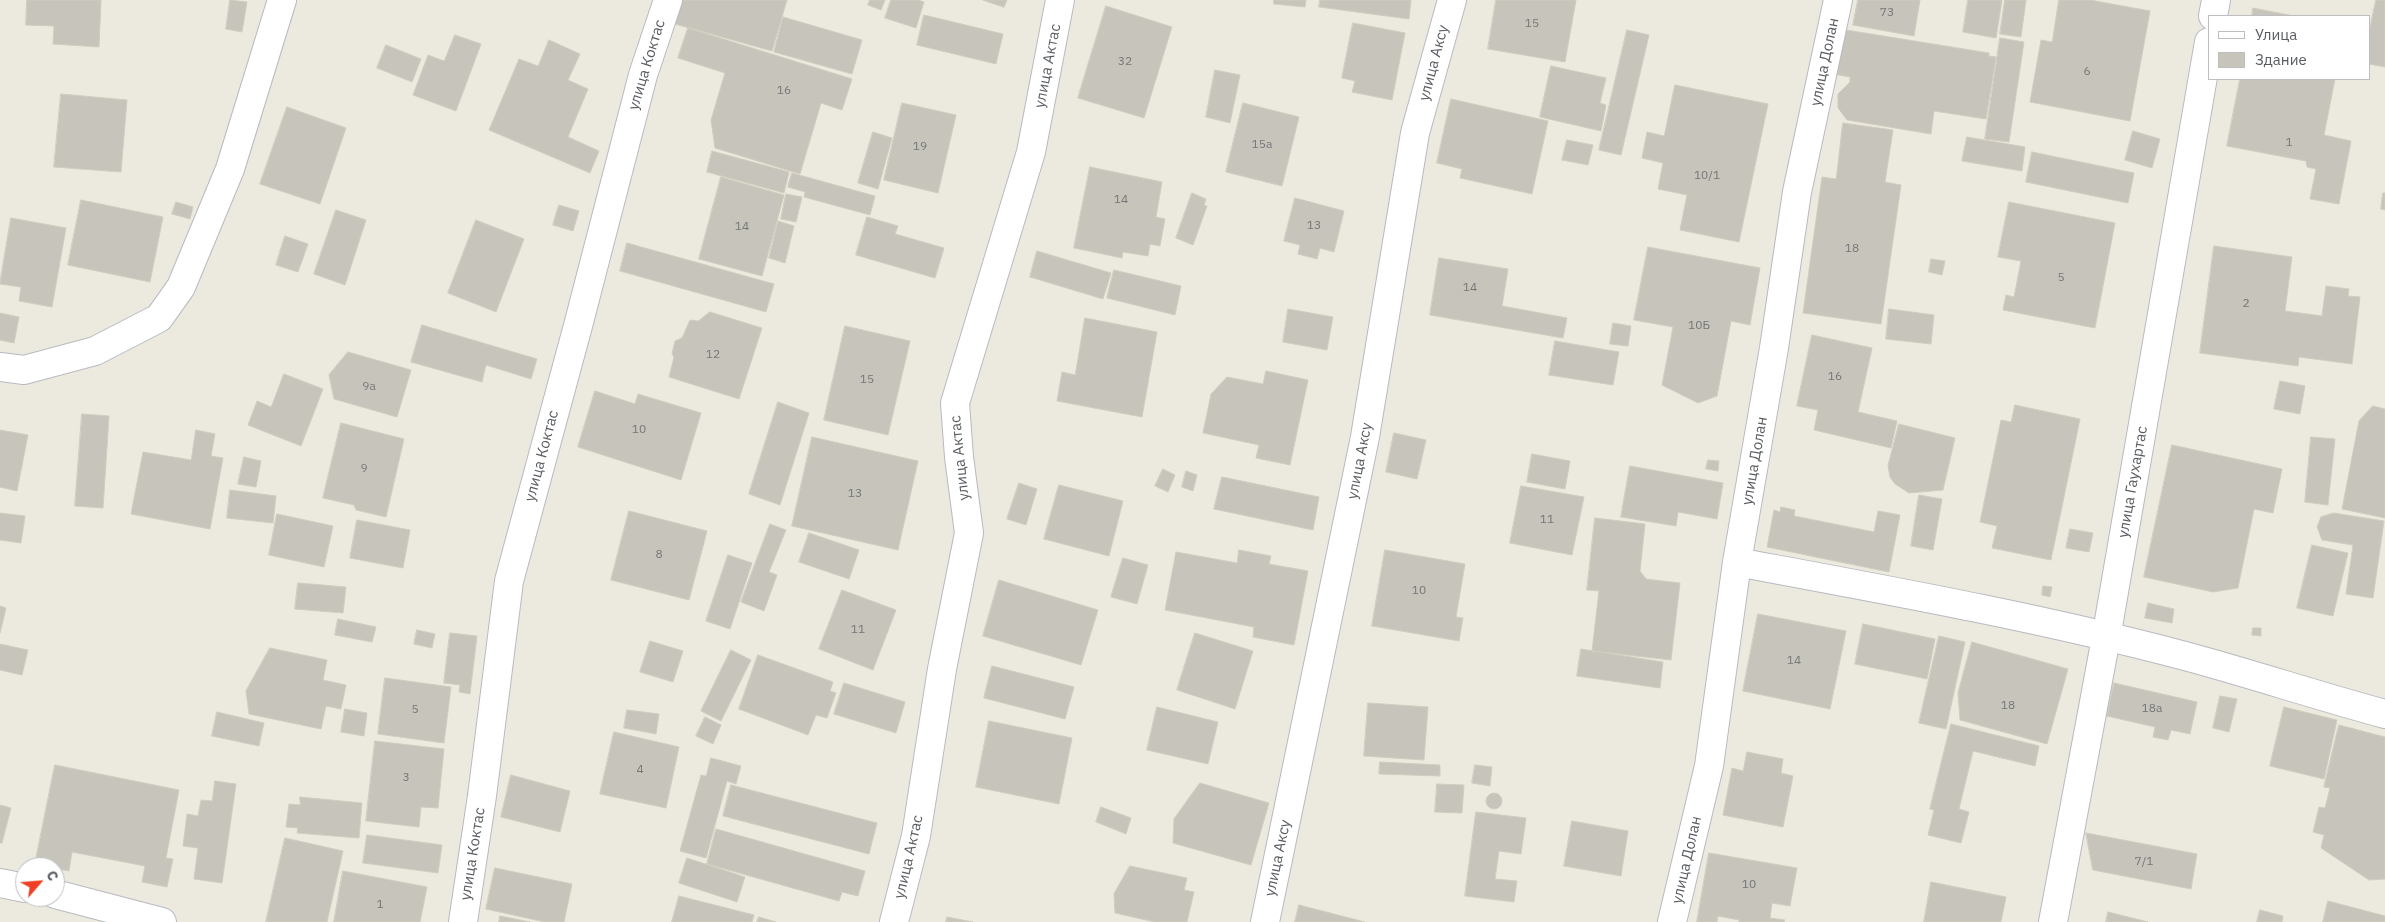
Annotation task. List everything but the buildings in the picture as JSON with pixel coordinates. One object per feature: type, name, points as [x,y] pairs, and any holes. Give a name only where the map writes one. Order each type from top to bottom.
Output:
[{"type":"street","points":[[0,367],[24,370],[95,351],[159,318],[182,287],[230,169],[282,0]]},
{"type":"street","name":"улица Коктас","points":[[462,922],[482,796],[509,581],[643,75],[668,0]]},
{"type":"street","name":"улица Актас","points":[[894,922],[916,836],[942,669],[968,533],[955,403],[1031,152],[1060,0]]},
{"type":"street","name":"улица Аксу","points":[[1265,922],[1365,437],[1415,133],[1452,0]]},
{"type":"street","name":"улица Долан","points":[[1672,922],[1709,766],[1737,562],[1774,348],[1796,192],[1838,0]]},
{"type":"street","points":[[2213,15],[2216,0]]},
{"type":"street","name":"улица Гаухартас","points":[[2053,922],[2106,638],[2208,48]]},
{"type":"street","points":[[1737,562],[1926,598],[2184,656],[2385,714]]},
{"type":"street","points":[[0,883],[15,886]]},
{"type":"street","points":[[65,897],[162,922]]}]
